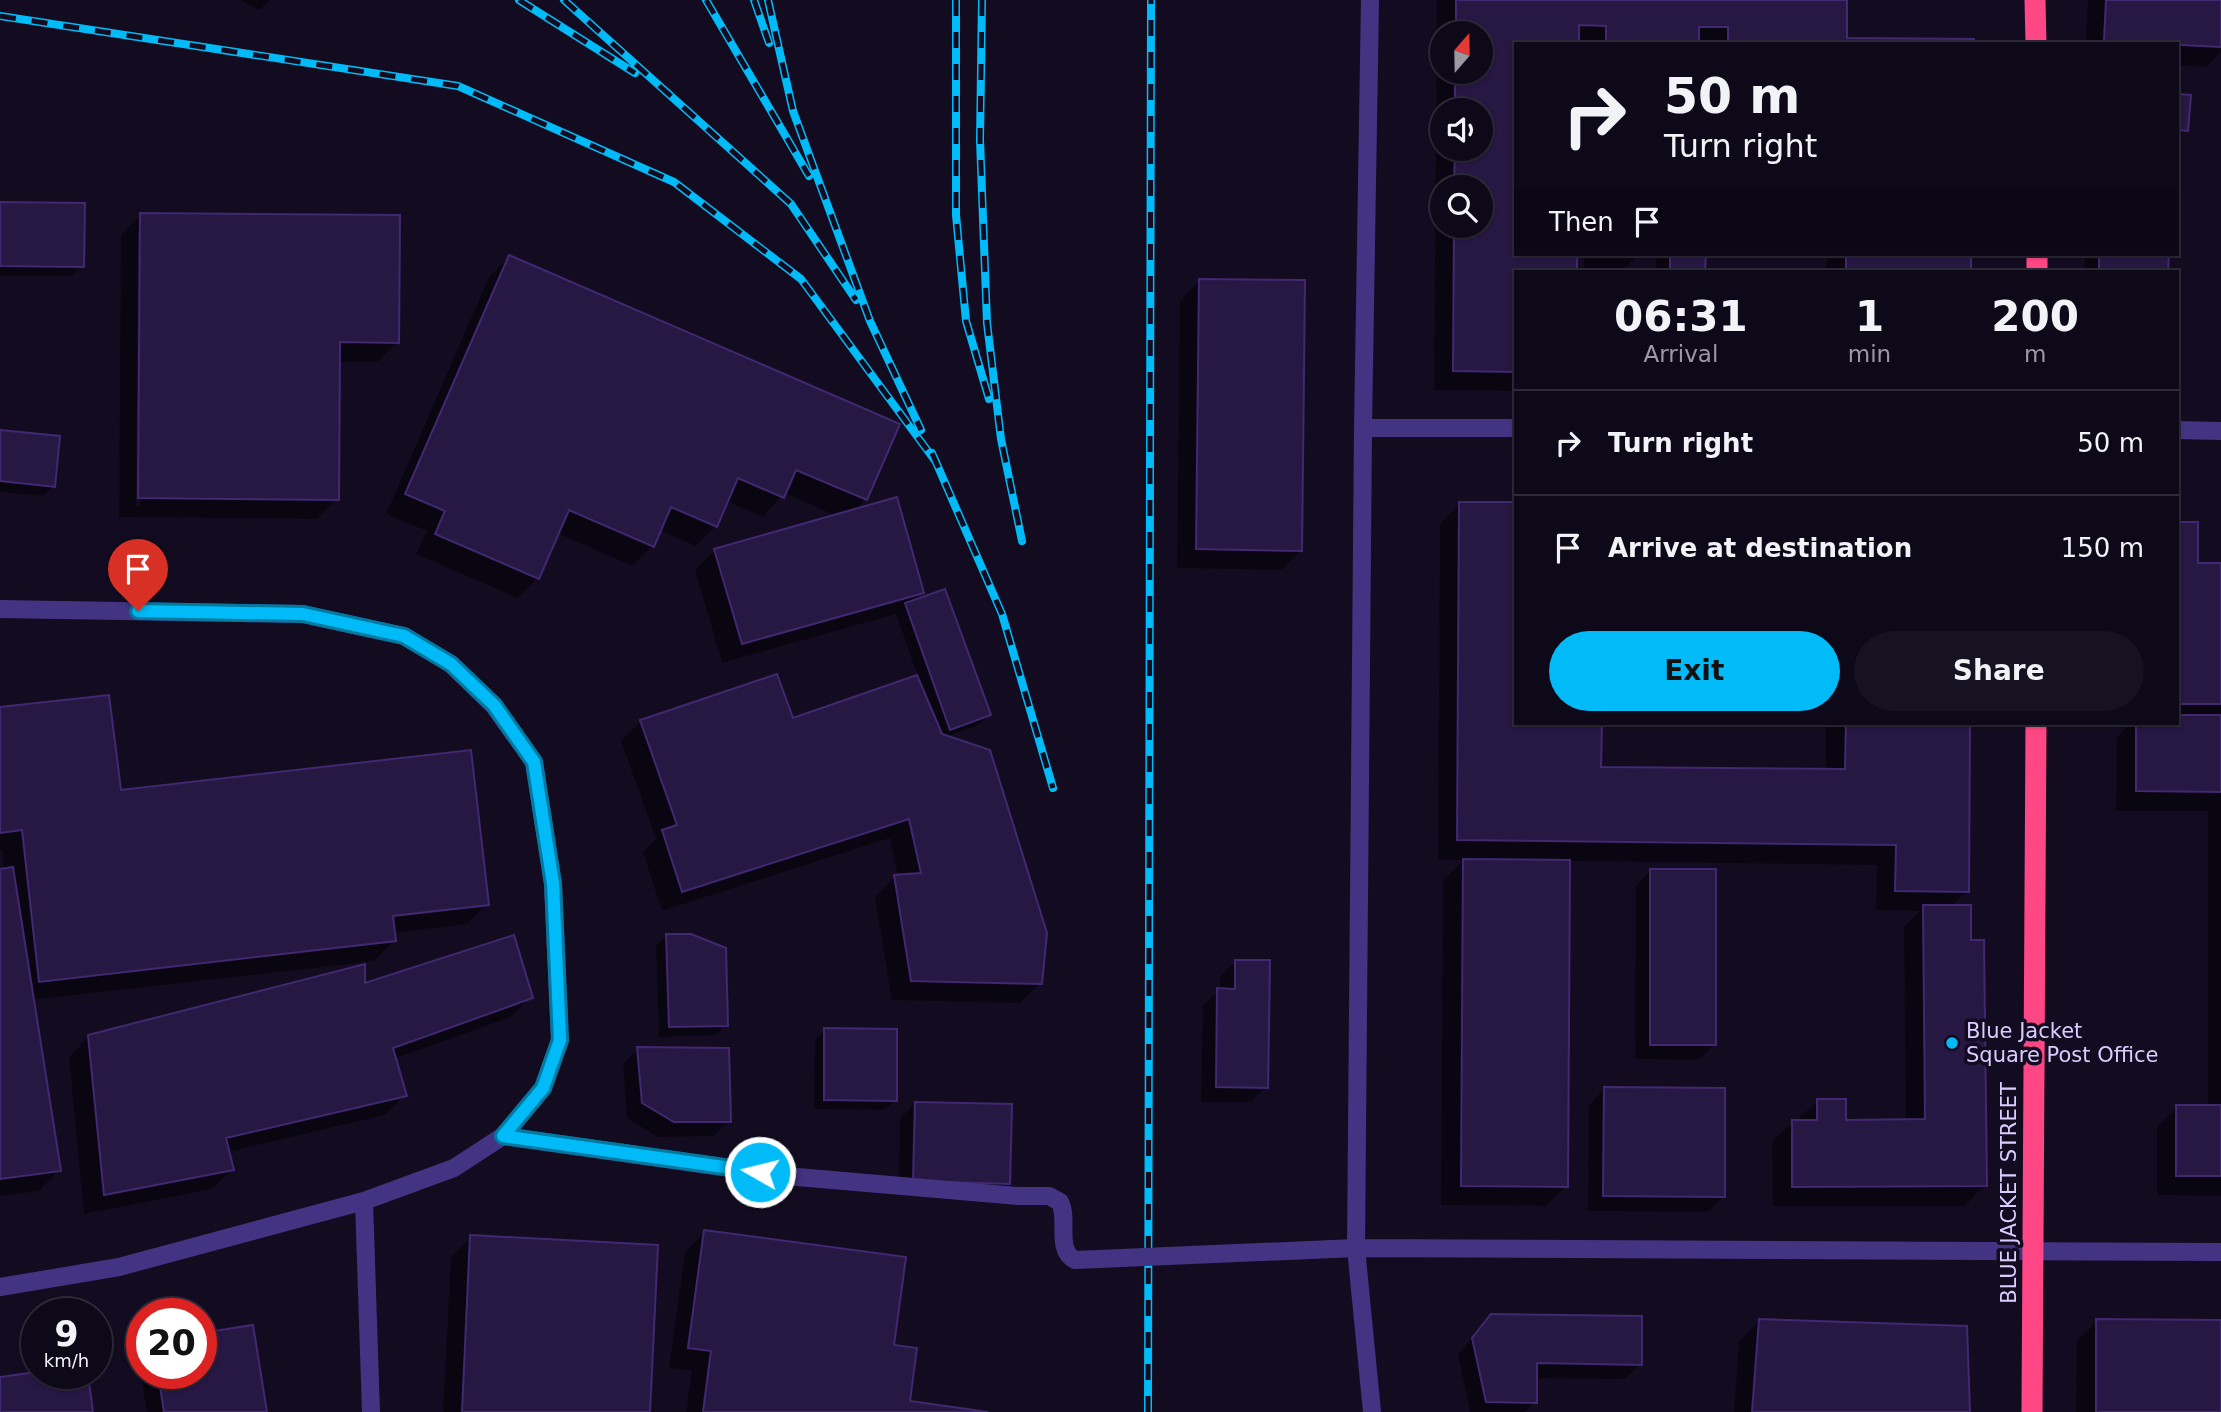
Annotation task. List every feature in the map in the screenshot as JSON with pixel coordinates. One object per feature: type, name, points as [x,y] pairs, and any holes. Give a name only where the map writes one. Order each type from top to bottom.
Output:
[{"type":"highway","points":[[2035,0],[2036,42]]},
{"type":"highway","name":"BLUE JACKET STREET","points":[[2032,1412],[2036,725]]},
{"type":"lane","points":[[1370,0],[1363,428],[1356,1248],[1372,1412]]},
{"type":"lane","points":[[1363,428],[1514,428]]},
{"type":"lane","points":[[2179,430],[2221,431]]},
{"type":"lane","points":[[0,609],[303,614],[404,636],[451,664],[494,705],[534,762],[553,884],[560,1040],[543,1088],[503,1136],[454,1168],[364,1201],[119,1267],[0,1287]]},
{"type":"lane","points":[[503,1136],[786,1176],[1019,1196],[1049,1196],[1060,1202],[1065,1213],[1064,1248],[1069,1258],[1074,1260],[1356,1248],[2221,1252]]},
{"type":"lane","points":[[364,1201],[371,1412]]},
{"type":"building","points":[[1456,0],[1847,0],[1847,38],[1974,39],[1974,42],[1728,42],[1728,27],[1699,27],[1699,42],[1606,42],[1606,26],[1579,25],[1579,42],[1514,42],[1514,256],[1577,256],[1577,270],[1514,270],[1514,372],[1453,371],[1454,238],[1493,238],[1493,175],[1454,175],[1455,161],[1493,161],[1493,98],[1455,98],[1455,84],[1493,84],[1493,21],[1456,21]]},
{"type":"building","points":[[2106,0],[2221,0],[2221,47],[2179,45],[2179,42],[2104,41]]},
{"type":"building","points":[[2179,94],[2191,95],[2188,131],[2179,130]]},
{"type":"building","points":[[0,202],[85,203],[84,267],[0,266]]},
{"type":"building","points":[[140,213],[400,215],[399,343],[340,342],[339,500],[138,498]]},
{"type":"building","points":[[509,255],[900,424],[867,500],[796,470],[784,498],[738,478],[717,527],[671,507],[654,547],[569,510],[539,579],[435,534],[445,511],[405,494]]},
{"type":"building","points":[[1599,256],[1638,256],[1638,257]]},
{"type":"building","points":[[1670,256],[1706,256],[1705,270],[1670,270]]},
{"type":"building","points":[[1846,256],[1971,256],[1971,270],[1846,270]]},
{"type":"building","points":[[2099,256],[2169,256],[2168,270],[2099,270]]},
{"type":"building","points":[[1199,279],[1305,280],[1302,551],[1196,549]]},
{"type":"building","points":[[0,430],[60,436],[55,487],[0,481]]},
{"type":"building","points":[[897,497],[924,593],[742,644],[714,549]]},
{"type":"building","points":[[1459,502],[1514,502],[1514,725],[1602,725],[1601,767],[1845,769],[1846,725],[1970,725],[1969,892],[1895,891],[1896,845],[1457,840]]},
{"type":"building","points":[[2179,522],[2198,522],[2198,563],[2221,563],[2221,704],[2179,704]]},
{"type":"building","points":[[945,589],[991,715],[950,730],[905,603]]},
{"type":"building","points":[[777,674],[793,718],[917,675],[942,734],[990,750],[1047,933],[1042,984],[911,981],[894,875],[921,873],[909,819],[682,892],[662,830],[677,825],[640,720]]},
{"type":"building","points":[[109,695],[121,790],[471,750],[489,905],[393,916],[396,941],[39,982],[22,830],[0,833],[0,707]]},
{"type":"building","points":[[2179,715],[2221,715],[2221,792],[2136,791],[2136,725],[2179,725]]},
{"type":"building","points":[[1463,859],[1570,860],[1568,1187],[1461,1186]]},
{"type":"building","points":[[13,867],[61,1171],[0,1179],[0,869]]},
{"type":"building","points":[[1650,869],[1716,869],[1716,1045],[1650,1045]]},
{"type":"building","points":[[1923,905],[1971,905],[1971,940],[1984,940],[1987,1186],[1792,1187],[1792,1120],[1817,1120],[1817,1099],[1846,1099],[1846,1120],[1925,1119]]},
{"type":"building","points":[[666,934],[691,934],[726,948],[728,1026],[669,1027]]},
{"type":"building","points":[[514,935],[533,998],[393,1048],[407,1096],[226,1138],[234,1170],[104,1195],[88,1035],[365,964],[365,983]]},
{"type":"building","points":[[1235,960],[1270,960],[1268,1088],[1216,1087],[1217,988],[1235,989]]},
{"type":"building","points":[[824,1028],[897,1029],[897,1101],[824,1100]]},
{"type":"building","points":[[637,1047],[729,1048],[731,1122],[674,1122],[642,1103]]},
{"type":"building","points":[[1604,1087],[1725,1088],[1725,1197],[1603,1196]]},
{"type":"building","points":[[915,1102],[1012,1104],[1010,1184],[913,1181]]},
{"type":"building","points":[[2176,1105],[2221,1105],[2221,1176],[2176,1176]]},
{"type":"building","points":[[704,1230],[906,1257],[894,1345],[917,1348],[910,1401],[988,1412],[703,1412],[711,1351],[688,1348]]},
{"type":"building","points":[[470,1235],[658,1245],[650,1412],[462,1412]]},
{"type":"building","points":[[1491,1314],[1642,1316],[1642,1365],[1537,1363],[1537,1403],[1486,1402],[1472,1338]]},
{"type":"building","points":[[1759,1319],[1967,1326],[1970,1412],[1752,1412]]},
{"type":"building","points":[[2096,1319],[2221,1320],[2221,1412],[2096,1412]]},
{"type":"building","points":[[253,1325],[267,1412],[164,1412],[160,1389],[217,1389],[217,1331]]},
{"type":"building","points":[[21,1374],[21,1389],[90,1389],[93,1412],[0,1412],[0,1377]]},
{"type":"railway","points":[[519,0],[635,73]]},
{"type":"railway","points":[[564,0],[791,204],[856,300]]},
{"type":"railway","points":[[706,0],[809,176]]},
{"type":"railway","points":[[754,0],[769,43]]},
{"type":"railway","points":[[768,0],[793,111],[870,321],[921,430]]},
{"type":"railway","points":[[956,0],[956,215],[966,321],[989,399]]},
{"type":"railway","points":[[982,0],[980,140],[987,323],[1001,439],[1022,541]]},
{"type":"railway","points":[[1148,1412],[1151,0]]},
{"type":"railway","points":[[0,16],[458,86],[674,182],[801,279],[936,462]]},
{"type":"railway","points":[[932,453],[1002,614],[1053,788]]},
{"type":"place","name":"Blue Jacket Square Post Office","points":[[1952,1043]]},
{"type":"route","points":[[138,611],[303,614],[404,636],[451,664],[494,705],[534,762],[553,884],[560,1040],[543,1088],[503,1136],[760,1172]]}]
